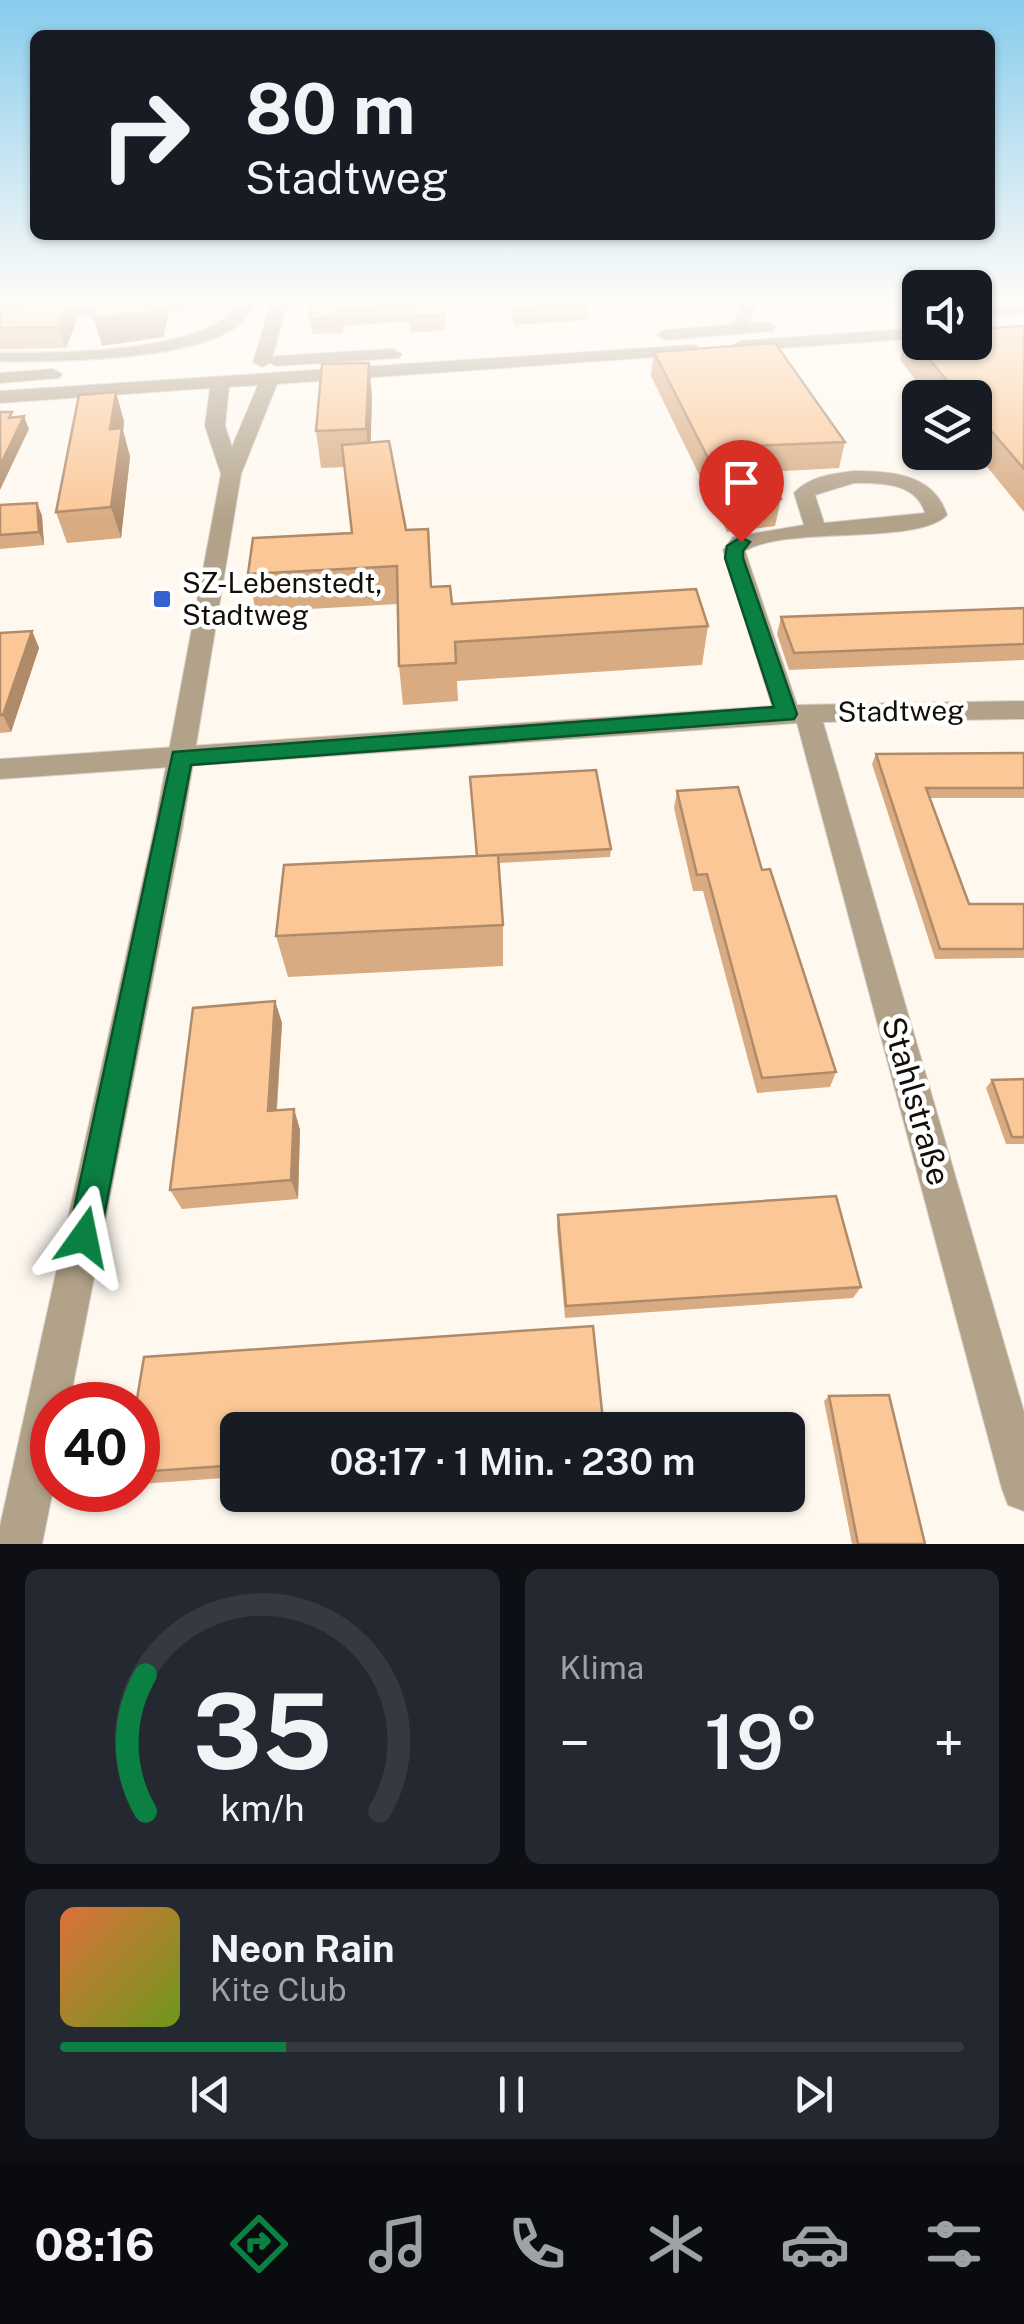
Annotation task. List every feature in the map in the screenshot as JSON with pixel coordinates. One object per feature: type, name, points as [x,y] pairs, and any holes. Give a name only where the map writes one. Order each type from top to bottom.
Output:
[{"type":"street","points":[[0,378],[86,376]]},
{"type":"street","points":[[0,397],[220,383],[249,376]]},
{"type":"street","points":[[19,1544],[181,757],[230,474],[265,376]]},
{"type":"street","points":[[220,383],[215,426],[230,474]]},
{"type":"street","points":[[903,479],[930,494],[936,506],[936,515],[925,521],[816,530],[804,493],[806,488],[823,482],[903,479]]},
{"type":"street","name":"Stahlstraße","points":[[816,530],[741,542],[734,550],[797,713],[1024,1489]]},
{"type":"street","name":"Stadtweg","points":[[0,769],[797,713],[1024,710]]},
{"type":"building","points":[[321,376],[368,376],[366,429],[316,431]]},
{"type":"building","points":[[666,376],[798,376],[845,442],[752,446],[781,499],[732,505]]},
{"type":"building","points":[[943,376],[1024,376],[1024,469],[992,432],[992,380],[947,380]]},
{"type":"building","points":[[116,392],[110,429],[122,428],[111,507],[56,512],[79,395]]},
{"type":"building","points":[[0,412],[12,412],[9,418],[24,416],[0,466]]},
{"type":"building","points":[[389,441],[406,530],[428,529],[431,587],[450,586],[452,604],[696,589],[708,626],[455,642],[456,663],[399,666],[397,566],[248,574],[253,538],[352,533],[342,445]]},
{"type":"building","points":[[37,503],[39,532],[0,535],[0,505]]},
{"type":"building","points":[[1024,608],[1024,644],[794,653],[781,617]]},
{"type":"building","points":[[32,631],[3,715],[0,715],[0,633]]},
{"type":"building","points":[[1024,753],[1024,788],[926,788],[969,904],[1024,904],[1024,949],[940,949],[876,754]]},
{"type":"building","points":[[596,770],[611,849],[477,856],[470,777]]},
{"type":"building","points":[[738,787],[762,870],[770,869],[836,1072],[762,1078],[707,874],[697,875],[677,791]]},
{"type":"building","points":[[498,855],[503,925],[276,936],[284,865]]},
{"type":"building","points":[[275,1001],[268,1111],[294,1109],[291,1180],[170,1190],[193,1008]]},
{"type":"building","points":[[1024,1079],[1024,1137],[1012,1137],[992,1080]]},
{"type":"building","points":[[836,1196],[861,1287],[566,1306],[558,1215]]},
{"type":"building","points":[[593,1326],[602,1412],[220,1412],[220,1466],[160,1470],[160,1382],[140,1382],[144,1357]]},
{"type":"building","points":[[889,1395],[925,1544],[858,1544],[829,1396]]},
{"type":"place","name":"SZ-Lebenstedt, Stadtweg","points":[[162,599]]},
{"type":"route","points":[[84,1237],[181,757],[786,714],[734,558],[734,550],[741,542]]}]
